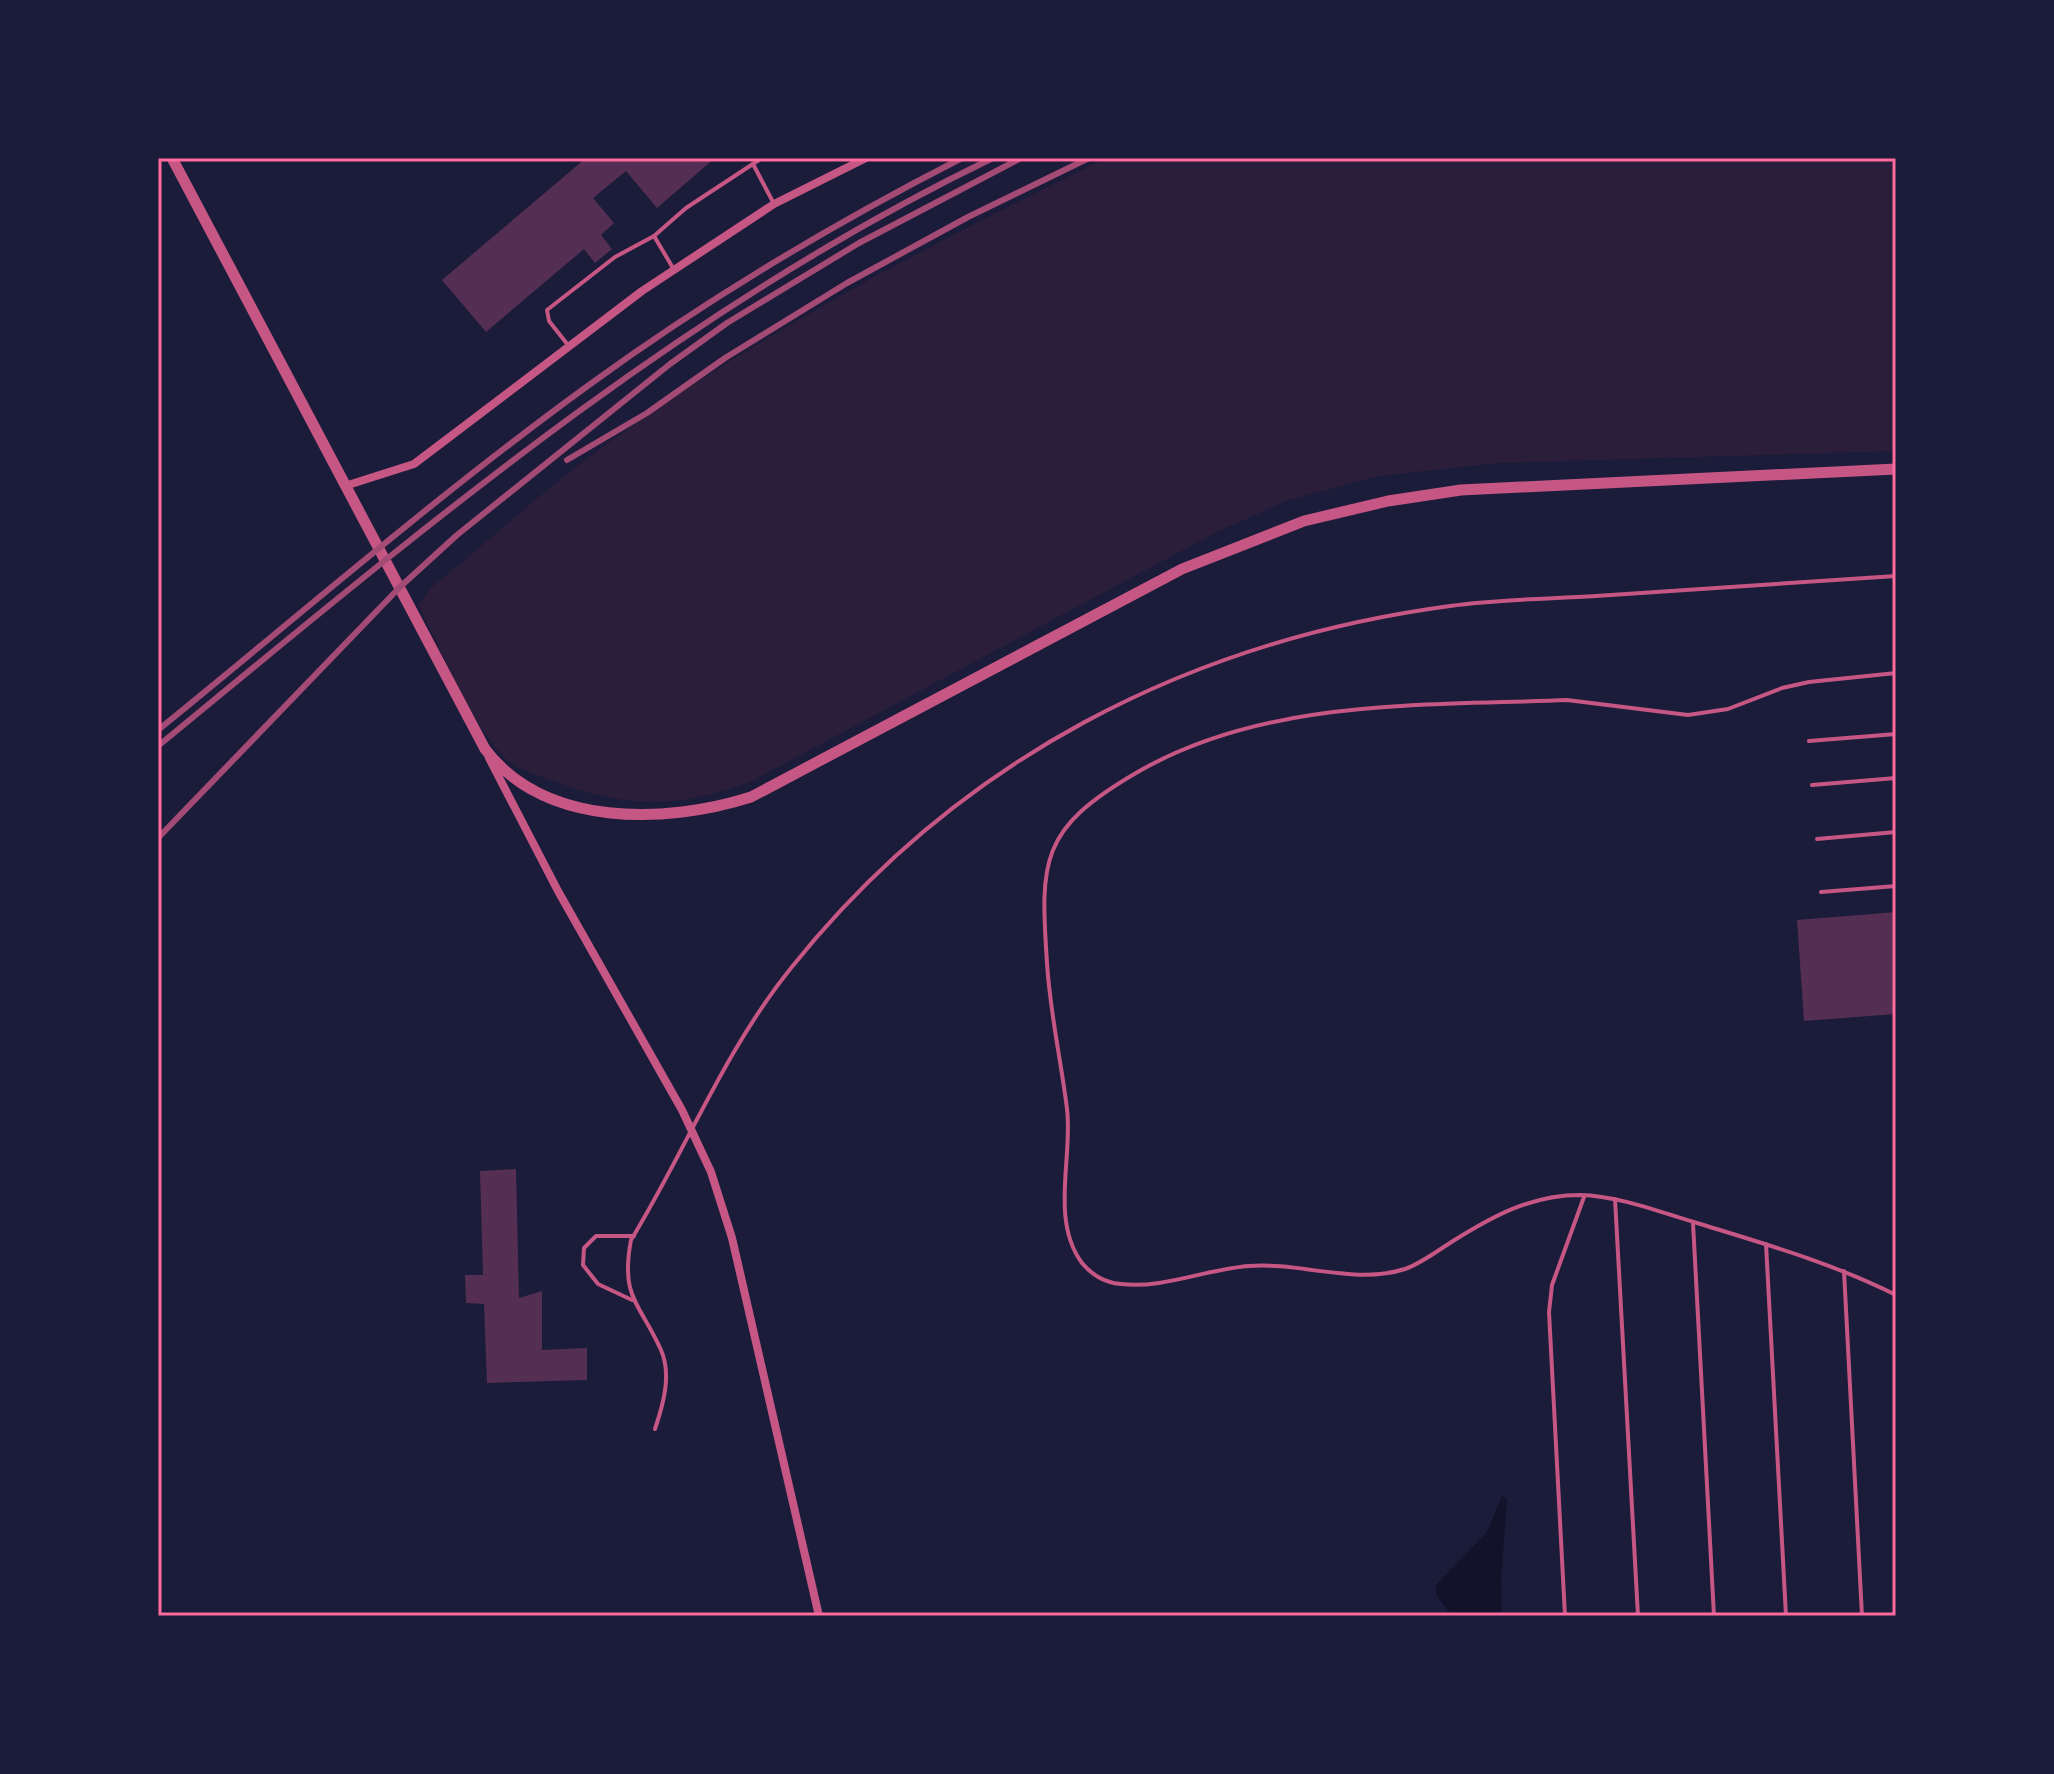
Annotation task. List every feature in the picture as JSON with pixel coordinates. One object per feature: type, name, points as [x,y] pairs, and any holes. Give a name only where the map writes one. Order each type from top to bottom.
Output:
[{"type":"street","points":[[172,158],[558,891],[691,1127],[711,1172],[732,1238],[819,1616]]},
{"type":"street","points":[[345,486],[414,464],[568,345],[674,270],[774,204],[866,158]]},
{"type":"street","points":[[485,749],[502,770],[524,786],[572,804],[636,814],[701,811],[775,787],[1182,569],[1304,521],[1388,501],[1461,490],[1896,469]]},
{"type":"lane","points":[[568,345],[549,321],[547,310],[615,257],[654,236],[686,208],[762,158]]},
{"type":"lane","points":[[753,164],[774,204]]},
{"type":"lane","points":[[654,236],[674,270]]},
{"type":"lane","points":[[655,1429],[665,1399],[662,1352],[632,1300],[627,1264],[634,1236],[691,1127],[769,997],[814,940],[892,859],[956,805],[1031,753],[1161,683],[1282,639],[1454,605],[1896,576]]},
{"type":"lane","points":[[1896,673],[1809,682],[1782,688],[1728,709],[1688,715],[1600,701],[1567,700],[1365,709],[1268,724],[1202,741],[1151,764],[1079,814],[1053,845],[1045,868],[1043,889],[1049,989],[1067,1110],[1066,1204],[1074,1248],[1096,1276],[1126,1285],[1248,1266],[1368,1274],[1393,1272],[1416,1264],[1485,1221],[1519,1205],[1556,1197],[1584,1196],[1615,1199],[1766,1244],[1844,1271],[1896,1295]]},
{"type":"lane","points":[[1809,741],[1896,734]]},
{"type":"lane","points":[[1812,785],[1896,778]]},
{"type":"lane","points":[[1817,839],[1896,832]]},
{"type":"lane","points":[[1821,892],[1896,886]]},
{"type":"lane","points":[[1565,1616],[1549,1312],[1552,1285],[1584,1196]]},
{"type":"lane","points":[[1615,1199],[1638,1616]]},
{"type":"lane","points":[[1693,1222],[1714,1616]]},
{"type":"lane","points":[[632,1300],[598,1284],[583,1265],[584,1248],[596,1236],[634,1236]]},
{"type":"lane","points":[[1766,1244],[1786,1616]]},
{"type":"lane","points":[[1844,1271],[1862,1616]]},
{"type":"shaded area","points":[[1106,158],[1896,158],[1896,451],[1499,463],[1379,476],[1286,501],[1215,533],[752,781],[725,790],[675,801],[627,800],[602,796],[550,780],[518,767],[502,755],[467,704],[418,605],[431,588],[591,455],[732,360],[854,288]]},
{"type":"shaded area","points":[[1502,1496],[1507,1500],[1501,1581],[1502,1616],[1452,1616],[1436,1595],[1436,1585],[1487,1532]]},
{"type":"building","points":[[586,158],[715,158],[657,208],[626,171],[593,198],[614,223],[601,235],[612,249],[595,263],[584,249],[486,332],[442,280]]},
{"type":"building","points":[[1896,912],[1896,1014],[1804,1021],[1797,920]]},
{"type":"building","points":[[516,1169],[519,1298],[542,1291],[542,1350],[587,1348],[587,1380],[487,1383],[484,1304],[466,1303],[465,1275],[483,1275],[480,1171]]},
{"type":"railway","points":[[158,730],[425,511],[589,385],[771,264],[962,158]]},
{"type":"railway","points":[[158,746],[456,504],[662,352],[769,282],[879,217],[993,158]]},
{"type":"railway","points":[[158,838],[400,587],[457,535],[670,364],[727,323],[859,243],[1021,158]]},
{"type":"railway","points":[[567,460],[647,413],[725,358],[847,283],[968,217],[1089,158]]}]
